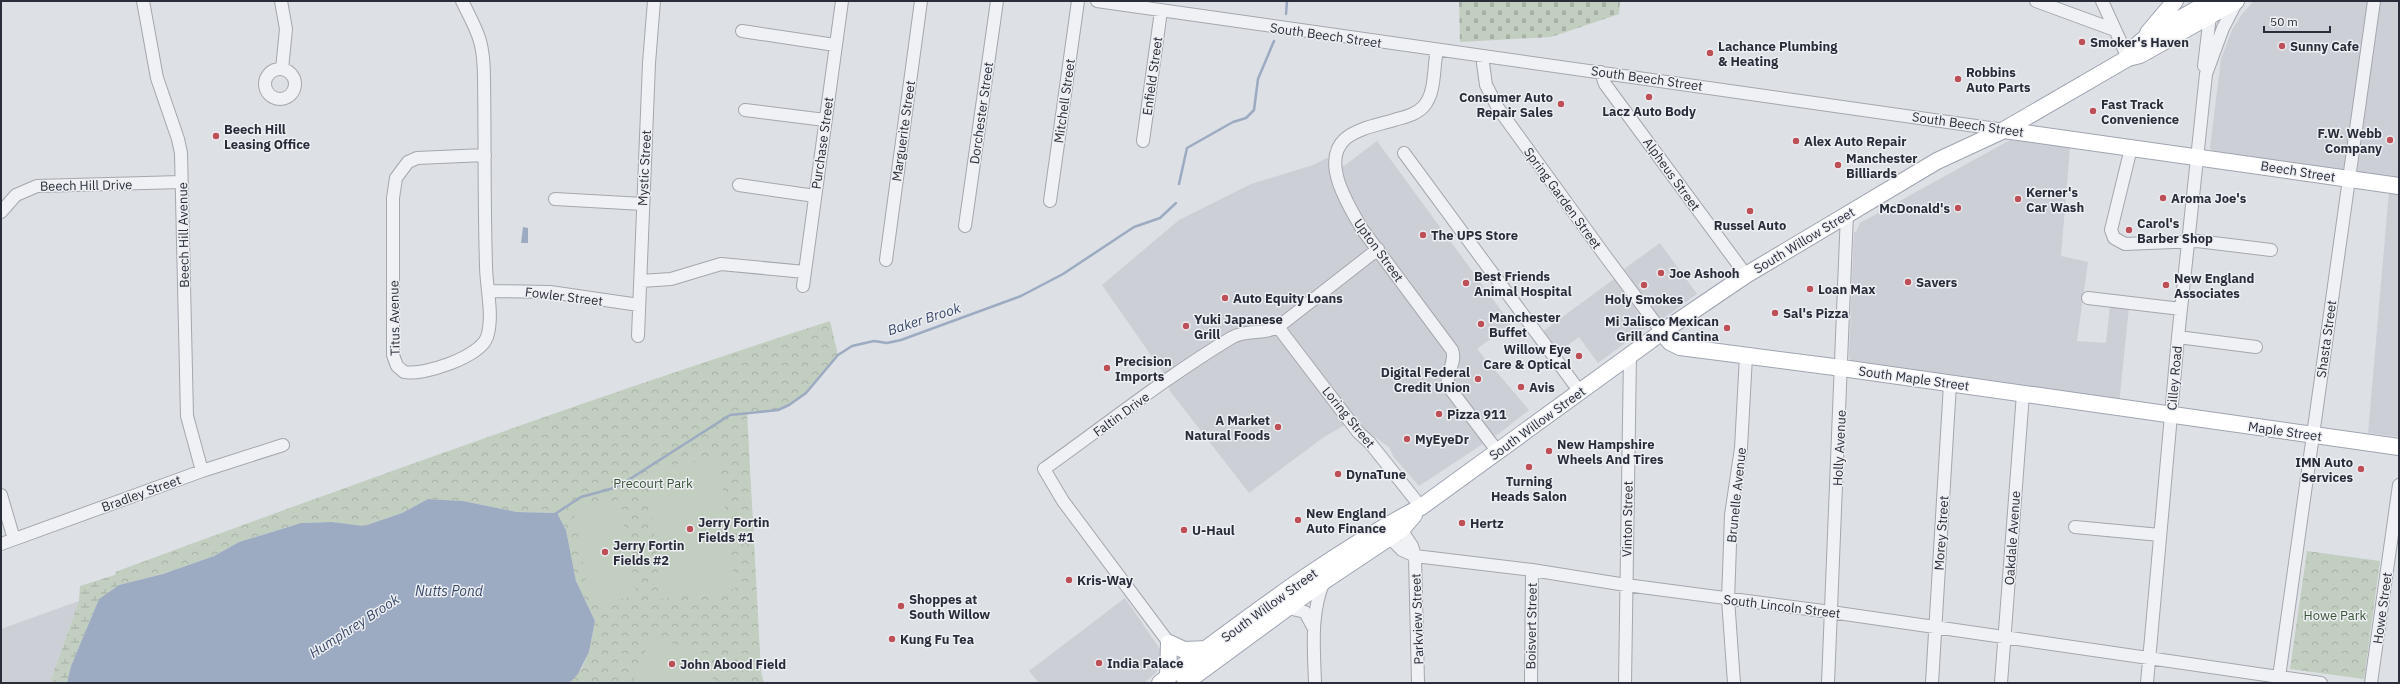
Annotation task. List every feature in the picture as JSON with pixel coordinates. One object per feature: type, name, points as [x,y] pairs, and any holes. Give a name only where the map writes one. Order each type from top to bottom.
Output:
[{"type":"main road","points":[[2143,40],[2176,1]]},
{"type":"main road","name":"South Willow Street","points":[[2128,58],[2136,46],[2143,40],[2211,6],[2237,1]]},
{"type":"main road","name":"South Willow Street","points":[[1164,680],[1191,679],[1288,608],[1421,507],[1662,332],[1746,275],[1847,213],[1937,161],[2004,130],[2128,58],[2140,55],[2211,6]]},
{"type":"main road","points":[[2036,111],[2043,136]]},
{"type":"main road","name":"South Beech Street","points":[[2004,130],[2197,156]]},
{"type":"main road","name":"Beech Street","points":[[2197,156],[2399,186]]},
{"type":"main road","name":"South Maple Street","points":[[1662,332],[1670,342],[1680,347],[1842,368],[2171,416]]},
{"type":"main road","name":"Maple Street","points":[[2171,416],[2399,447]]},
{"type":"main road","name":"South Willow Street","points":[[1191,679],[1207,649],[1313,574],[1391,529]]},
{"type":"main road","points":[[1164,680],[1169,643],[1184,650],[1207,649]]},
{"type":"street","name":"Beech Hill Avenue","points":[[142,1],[161,94],[178,139],[181,182],[187,416],[195,450],[202,471]]},
{"type":"street","points":[[281,1],[286,29],[282,69]]},
{"type":"street","name":"Titus Avenue","points":[[462,1],[475,24],[482,47],[485,155],[486,267],[489,291],[489,328],[486,338],[474,353],[414,374],[404,372],[397,366],[393,355],[392,229],[393,198],[396,178],[408,162],[417,158],[485,155]]},
{"type":"street","name":"Mystic Street","points":[[638,336],[643,204],[654,1]]},
{"type":"street","name":"Purchase Street","points":[[804,286],[842,1]]},
{"type":"street","name":"Marguerite Street","points":[[886,260],[921,1]]},
{"type":"street","name":"Dorchester Street","points":[[965,226],[997,1]]},
{"type":"street","name":"Mitchell Street","points":[[1050,200],[1078,1]]},
{"type":"street","name":"South Beech Street","points":[[1097,1],[1166,8],[1437,50],[2004,130]]},
{"type":"street","points":[[2036,1],[2115,30]]},
{"type":"street","points":[[2102,1],[2128,58]]},
{"type":"street","name":"Cilley Road","points":[[2147,683],[2178,337],[2206,74],[2237,1]]},
{"type":"street","name":"Shasta Street","points":[[2273,679],[2313,435],[2374,1]]},
{"type":"street","name":"Cilley Road","points":[[2206,74],[2204,65],[2211,6]]},
{"type":"street","name":"Enfield Street","points":[[1143,141],[1166,8]]},
{"type":"street","points":[[742,30],[835,45]]},
{"type":"street","name":"Upton Street","points":[[1437,50],[1431,91],[1423,106],[1413,114],[1353,134],[1342,142],[1336,158],[1336,173],[1350,208],[1362,229],[1452,350],[1454,359],[1448,374],[1448,386],[1498,452]]},
{"type":"street","name":"Spring Garden Street","points":[[1482,56],[1486,85],[1498,108],[1601,251],[1662,332]]},
{"type":"street","name":"Alpheus Street","points":[[1601,72],[1610,90],[1746,275]]},
{"type":"street","points":[[745,110],[825,120]]},
{"type":"street","points":[[2130,148],[2111,230],[2114,238],[2125,244],[2134,245],[2188,241],[2271,250]]},
{"type":"street","points":[[1404,153],[1580,392]]},
{"type":"street","name":"Beech Hill Drive","points":[[1,212],[16,195],[37,186],[181,182]]},
{"type":"street","points":[[739,185],[815,196]]},
{"type":"street","points":[[555,199],[643,204]]},
{"type":"street","name":"Holly Avenue","points":[[1828,683],[1842,368],[1847,213]]},
{"type":"street","name":"Faltin Drive","points":[[1169,643],[1063,501],[1044,469],[1175,376],[1233,337],[1246,333],[1272,330],[1378,249]]},
{"type":"street","points":[[641,282],[682,277],[721,264],[805,272]]},
{"type":"street","name":"Fowler Street","points":[[489,291],[533,291],[639,305]]},
{"type":"street","points":[[2088,298],[2181,309]]},
{"type":"street","name":"Loring Street","points":[[1278,326],[1358,432],[1370,443],[1421,507]]},
{"type":"street","points":[[2178,337],[2256,347]]},
{"type":"street","name":"Vinton Street","points":[[1625,683],[1630,355]]},
{"type":"street","name":"Brunelle Avenue","points":[[1734,683],[1728,599],[1731,514],[1741,448],[1746,356]]},
{"type":"street","name":"Morey Street","points":[[1932,683],[1950,384]]},
{"type":"street","name":"Oakdale Avenue","points":[[2001,683],[2023,394]]},
{"type":"street","name":"Bradley Street","points":[[1,544],[202,471],[283,445]]},
{"type":"street","name":"Howe Street","points":[[2371,683],[2399,485]]},
{"type":"street","points":[[1,495],[14,539]]},
{"type":"street","points":[[2075,526],[2160,535]]},
{"type":"street","name":"South Lincoln Street","points":[[1391,529],[1406,553],[1415,556],[1532,570],[1626,585],[1831,612],[2150,659],[2273,679],[2321,683]]},
{"type":"street","name":"Parkview Street","points":[[1415,556],[1418,683]]},
{"type":"street","name":"Boisvert Street","points":[[1531,683],[1532,570]]},
{"type":"street","points":[[1315,683],[1314,629],[1317,599],[1324,581]]},
{"type":"street","points":[[1288,608],[1305,612],[1314,629]]},
{"type":"shaded area","points":[[2254,1],[2368,1],[2345,168],[2342,170],[2213,152],[2210,148],[2221,59],[2232,30],[2242,14]]},
{"type":"shaded area","name":"F.W. Webb Company","points":[[2380,1],[2399,1],[2399,178],[2357,172]]},
{"type":"shaded area","points":[[2010,140],[2070,147],[2061,256],[2088,262],[2077,341],[2106,343],[2110,306],[2129,307],[2119,404],[1851,362],[1849,356],[1854,232],[1856,232],[1860,223]]},
{"type":"shaded area","points":[[1377,141],[1511,324],[1477,349],[1529,410],[1501,432],[1419,486],[1393,456],[1389,447],[1362,428],[1345,425],[1324,437],[1249,493],[1170,391],[1164,374],[1102,285],[1179,220],[1251,184],[1313,165],[1327,158],[1344,166]]},
{"type":"shaded area","points":[[2389,191],[2399,192],[2399,437],[2368,433]]},
{"type":"shaded area","points":[[1660,243],[1697,294],[1661,320],[1624,269]]},
{"type":"shaded area","points":[[1614,279],[1648,326],[1598,363],[1579,337],[1557,353],[1542,332]]},
{"type":"shaded area","points":[[1125,598],[1162,652],[1163,659],[1156,673],[1144,683],[1039,683],[1029,671]]},
{"type":"shaded area","points":[[79,601],[50,683],[1,683],[1,629]]},
{"type":"green space","points":[[1459,1],[1620,1],[1619,14],[1551,37],[1460,42]]},
{"type":"green space","name":"Precourt Park","points":[[830,321],[838,355],[804,395],[787,407],[778,410],[747,412],[761,671],[764,683],[569,683],[582,668],[589,652],[595,621],[576,581],[566,530],[557,513],[517,512],[463,501],[428,499],[402,513],[364,526],[332,522],[301,523],[239,542],[214,556],[163,574],[119,585],[115,572],[471,443]]},
{"type":"green space","name":"Jerry Fortin Fields #1","points":[[719,459],[735,589],[661,599],[647,468]]},
{"type":"green space","name":"Jerry Fortin Fields #2","points":[[619,500],[637,596],[590,604],[573,508]]},
{"type":"green space","name":"Howe Park","points":[[2307,551],[2380,561],[2364,679],[2290,669]]},
{"type":"green space","points":[[121,573],[119,585],[99,599],[71,666],[67,683],[50,683],[79,601],[80,586]]},
{"type":"green space","name":"John Abood Field","points":[[652,636],[682,647],[697,657],[710,672],[715,683],[632,683]]},
{"type":"water","points":[[523,227],[528,228],[528,243],[521,243]]},
{"type":"water","name":"Nutts Pond","points":[[428,499],[463,501],[517,512],[557,513],[566,530],[576,581],[595,621],[589,652],[578,674],[569,683],[67,683],[71,666],[99,599],[119,585],[163,574],[214,556],[239,542],[301,523],[332,522],[364,526],[402,513]]},
{"type":"waterway","name":"Baker Brook","points":[[1286,14],[1287,1]]},
{"type":"waterway","name":"Baker Brook","points":[[1179,184],[1187,148],[1233,122],[1246,118],[1254,110],[1258,79],[1274,41]]},
{"type":"waterway","name":"Baker Brook","points":[[555,514],[581,497],[614,488],[730,415],[778,410],[789,405],[806,393],[838,355],[852,346],[874,341],[887,343],[901,340],[1021,296],[1063,274],[1134,227],[1160,218],[1176,203]]},
{"type":"place","name":"Smoker's Haven","points":[[2082,42]]},
{"type":"place","name":"Sunny Cafe","points":[[2282,46]]},
{"type":"place","name":"Lachance Plumbing & Heating","points":[[1710,53]]},
{"type":"place","name":"Robbins Auto Parts","points":[[1958,79]]},
{"type":"place","name":"Lacz Auto Body","points":[[1649,97]]},
{"type":"place","name":"Consumer Auto Repair Sales","points":[[1561,104]]},
{"type":"place","name":"Fast Track Convenience","points":[[2093,111]]},
{"type":"place","name":"Beech Hill Leasing Office","points":[[216,136]]},
{"type":"place","name":"F.W. Webb Company","points":[[2390,140]]},
{"type":"place","name":"Alex Auto Repair","points":[[1796,141]]},
{"type":"place","name":"Manchester Billiards","points":[[1838,165]]},
{"type":"place","name":"Aroma Joe's","points":[[2163,198]]},
{"type":"place","name":"Kerner's Car Wash","points":[[2018,199]]},
{"type":"place","name":"McDonald's","points":[[1958,208]]},
{"type":"place","name":"Russel Auto","points":[[1750,211]]},
{"type":"place","name":"Carol's Barber Shop","points":[[2129,230]]},
{"type":"place","name":"The UPS Store","points":[[1423,235]]},
{"type":"place","name":"Joe Ashooh","points":[[1661,273]]},
{"type":"place","name":"Savers","points":[[1908,282]]},
{"type":"place","name":"Best Friends Animal Hospital","points":[[1466,283]]},
{"type":"place","name":"Holy Smokes","points":[[1644,285]]},
{"type":"place","name":"New England Associates","points":[[2166,285]]},
{"type":"place","name":"Loan Max","points":[[1810,289]]},
{"type":"place","name":"Auto Equity Loans","points":[[1225,298]]},
{"type":"place","name":"Sal's Pizza","points":[[1775,313]]},
{"type":"place","name":"Manchester Buffet","points":[[1481,324]]},
{"type":"place","name":"Yuki Japanese Grill","points":[[1186,326]]},
{"type":"place","name":"Mi Jalisco Mexican Grill and Cantina","points":[[1727,328]]},
{"type":"place","name":"Willow Eye Care & Optical","points":[[1579,356]]},
{"type":"place","name":"Precision Imports","points":[[1107,368]]},
{"type":"place","name":"Digital Federal Credit Union","points":[[1478,379]]},
{"type":"place","name":"Avis","points":[[1521,387]]},
{"type":"place","name":"Pizza 911","points":[[1439,414]]},
{"type":"place","name":"A Market Natural Foods","points":[[1278,427]]},
{"type":"place","name":"MyEyeDr","points":[[1407,439]]},
{"type":"place","name":"New Hampshire Wheels And Tires","points":[[1549,451]]},
{"type":"place","name":"Turning Heads Salon","points":[[1529,467]]},
{"type":"place","name":"IMN Auto Services","points":[[2361,469]]},
{"type":"place","name":"DynaTune","points":[[1338,474]]},
{"type":"place","name":"New England Auto Finance","points":[[1298,520]]},
{"type":"place","name":"Hertz","points":[[1462,523]]},
{"type":"place","name":"Jerry Fortin Fields #1","points":[[690,529]]},
{"type":"place","name":"U-Haul","points":[[1184,530]]},
{"type":"place","name":"Jerry Fortin Fields #2","points":[[605,552]]},
{"type":"place","name":"Kris-Way","points":[[1069,580]]},
{"type":"place","name":"Shoppes at South Willow","points":[[901,606]]},
{"type":"place","name":"Kung Fu Tea","points":[[892,639]]},
{"type":"place","name":"India Palace","points":[[1099,663]]},
{"type":"place","name":"John Abood Field","points":[[672,664]]},
{"type":"water label","name":"Humphrey Brook","points":[[354,626]]}]
